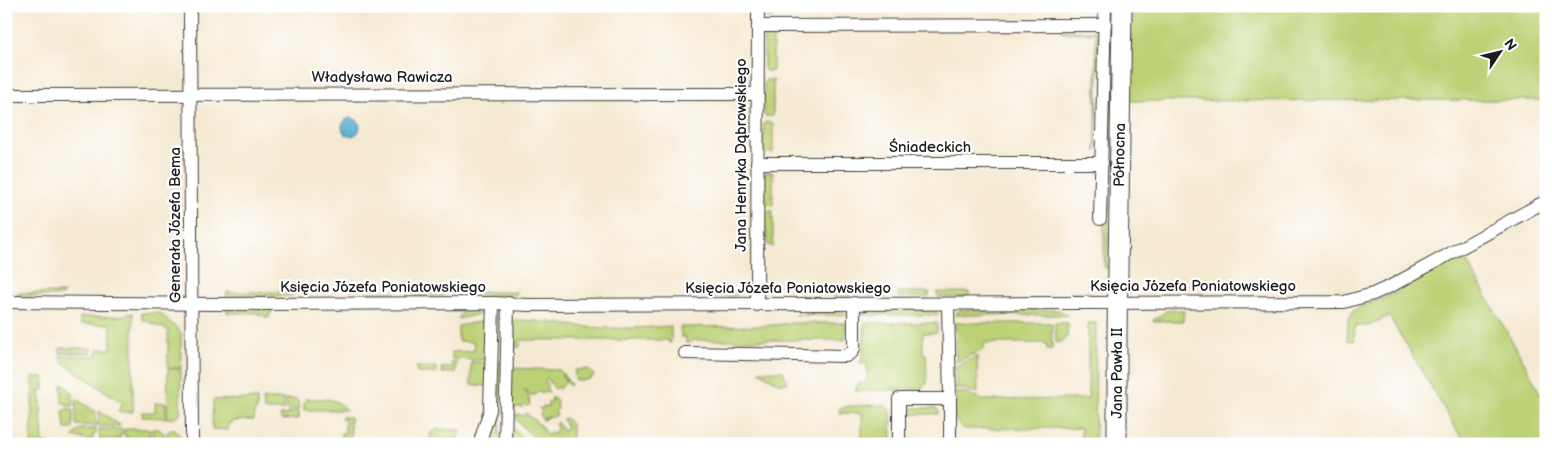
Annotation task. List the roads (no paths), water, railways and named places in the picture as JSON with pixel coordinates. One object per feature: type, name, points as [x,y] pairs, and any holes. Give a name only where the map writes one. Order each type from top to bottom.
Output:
[{"type":"main road","name":"Północna","points":[[1118,303],[1122,6]]},
{"type":"main road","name":"Jana Pawła II","points":[[1117,444],[1118,303]]},
{"type":"street","name":"Generała Józefa Bema","points":[[190,6],[192,444]]},
{"type":"street","name":"Jana Henryka Dąbrowskiego","points":[[757,304],[758,6]]},
{"type":"street","name":"Północna","points":[[1100,219],[1105,6]]},
{"type":"street","points":[[758,26],[1105,25]]},
{"type":"street","name":"Władysława Rawicza","points":[[6,95],[379,93],[757,94]]},
{"type":"street","name":"Śniadeckich","points":[[757,163],[1102,163]]},
{"type":"street","name":"Księcia Józefa Poniatowskiego","points":[[6,302],[192,304],[508,303],[528,305],[1344,302],[1373,294],[1391,286],[1546,201]]},
{"type":"street","points":[[481,444],[481,438],[490,410],[493,303]]},
{"type":"street","points":[[505,444],[508,303]]},
{"type":"street","points":[[684,353],[846,356],[854,348],[854,303]]},
{"type":"street","points":[[948,304],[950,444]]},
{"type":"street","points":[[899,444],[899,399],[950,399]]},
{"type":"water","points":[[351,118],[357,121],[360,127],[357,133],[351,136],[345,133],[342,127],[345,121]]}]
